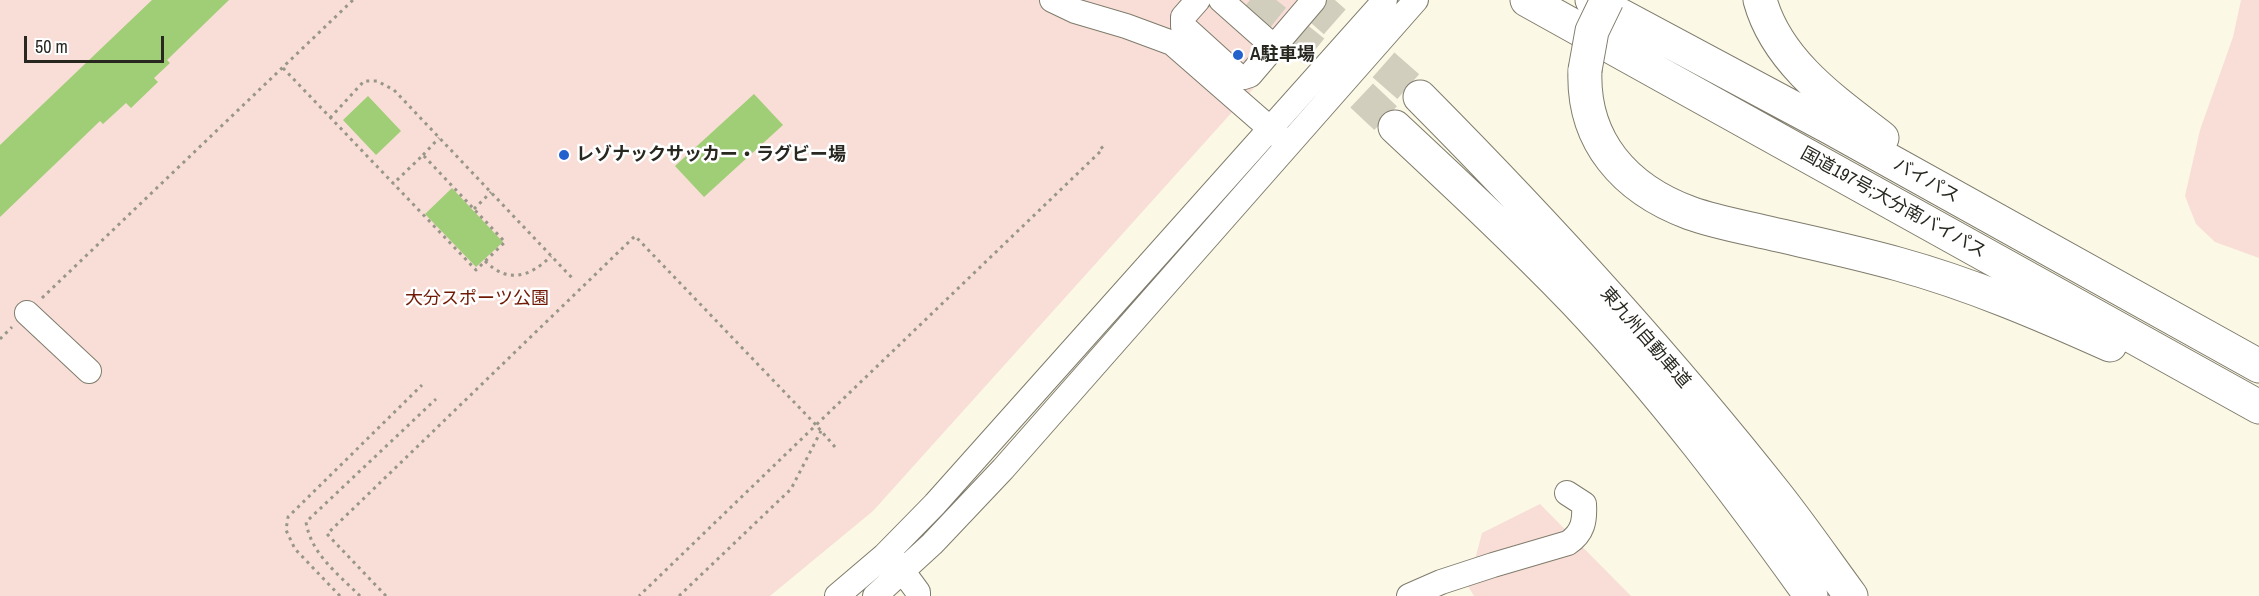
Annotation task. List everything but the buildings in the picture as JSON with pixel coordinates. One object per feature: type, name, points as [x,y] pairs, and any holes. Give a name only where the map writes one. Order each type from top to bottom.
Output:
[{"type":"highway","name":"国道197号;大分南バイパス","points":[[1527,0],[2259,407]]},
{"type":"highway","name":"バイパス","points":[[1592,0],[1831,128],[2259,366]]},
{"type":"highway","points":[[1607,0],[1592,32],[1585,69],[1588,107],[1598,138],[1618,166],[1632,181],[1662,201],[1714,220],[1864,255],[1968,286],[2116,347],[2259,421]]},
{"type":"highway","points":[[1761,0],[1773,33],[1795,63],[1830,98],[1893,147],[1996,212],[2145,296],[2211,339]]},
{"type":"highway","name":"東九州自動車道","points":[[1419,97],[1508,186],[1649,340],[1776,494],[1851,596]]},
{"type":"highway","name":"東九州自動車道","points":[[1395,127],[1575,302],[1629,362],[1744,503],[1811,596]]},
{"type":"street","points":[[1052,0],[1075,11],[1126,26],[1178,36],[1240,77],[1250,75],[1274,47],[1302,4]]},
{"type":"street","points":[[1178,36],[1183,17],[1198,0]]},
{"type":"street","points":[[1221,0],[1274,47]]},
{"type":"street","points":[[875,596],[947,528],[1003,469],[1280,137],[1386,0]]},
{"type":"street","points":[[837,596],[888,552],[1280,137],[1416,0]]},
{"type":"street","points":[[1178,36],[1280,137]]},
{"type":"street","points":[[27,313],[89,371]]},
{"type":"street","points":[[1409,596],[1493,565],[1568,543],[1578,536],[1585,514],[1584,504],[1567,493]]},
{"type":"street","points":[[888,552],[918,592],[918,596]]},
{"type":"path","points":[[0,339],[354,0]]},
{"type":"path","points":[[283,68],[476,270],[506,242],[423,155]]},
{"type":"path","points":[[330,118],[364,81],[377,81],[394,90],[574,280]]},
{"type":"path","points":[[393,184],[439,138]]},
{"type":"path","points":[[639,596],[1103,149],[1099,144]]},
{"type":"path","points":[[474,209],[491,192]]},
{"type":"path","points":[[386,596],[327,534],[635,236],[835,447]]},
{"type":"path","points":[[485,261],[495,271],[506,275],[522,276],[540,267],[551,256]]},
{"type":"path","points":[[340,596],[295,549],[286,530],[288,517],[422,385]]},
{"type":"path","points":[[360,596],[316,551],[308,535],[306,522],[436,399]]},
{"type":"path","points":[[679,596],[791,489],[821,431]]},
{"type":"green space","name":"大分スポーツ公園","points":[[0,0],[1333,0],[873,511],[770,596],[0,596]]},
{"type":"green space","points":[[2241,0],[2259,0],[2259,258],[2215,242],[2196,224],[2185,196],[2200,130],[2233,37]]},
{"type":"green space","points":[[1540,504],[1631,596],[1474,596],[1468,586],[1482,533]]},
{"type":"tunnel","points":[[1250,0],[1321,57],[1395,127]]},
{"type":"tunnel","points":[[1310,0],[1420,97]]},
{"type":"place","name":"A駐車場","points":[[1238,55]]},
{"type":"place","name":"レゾナックサッカー・ラグビー場","points":[[564,155]]}]
